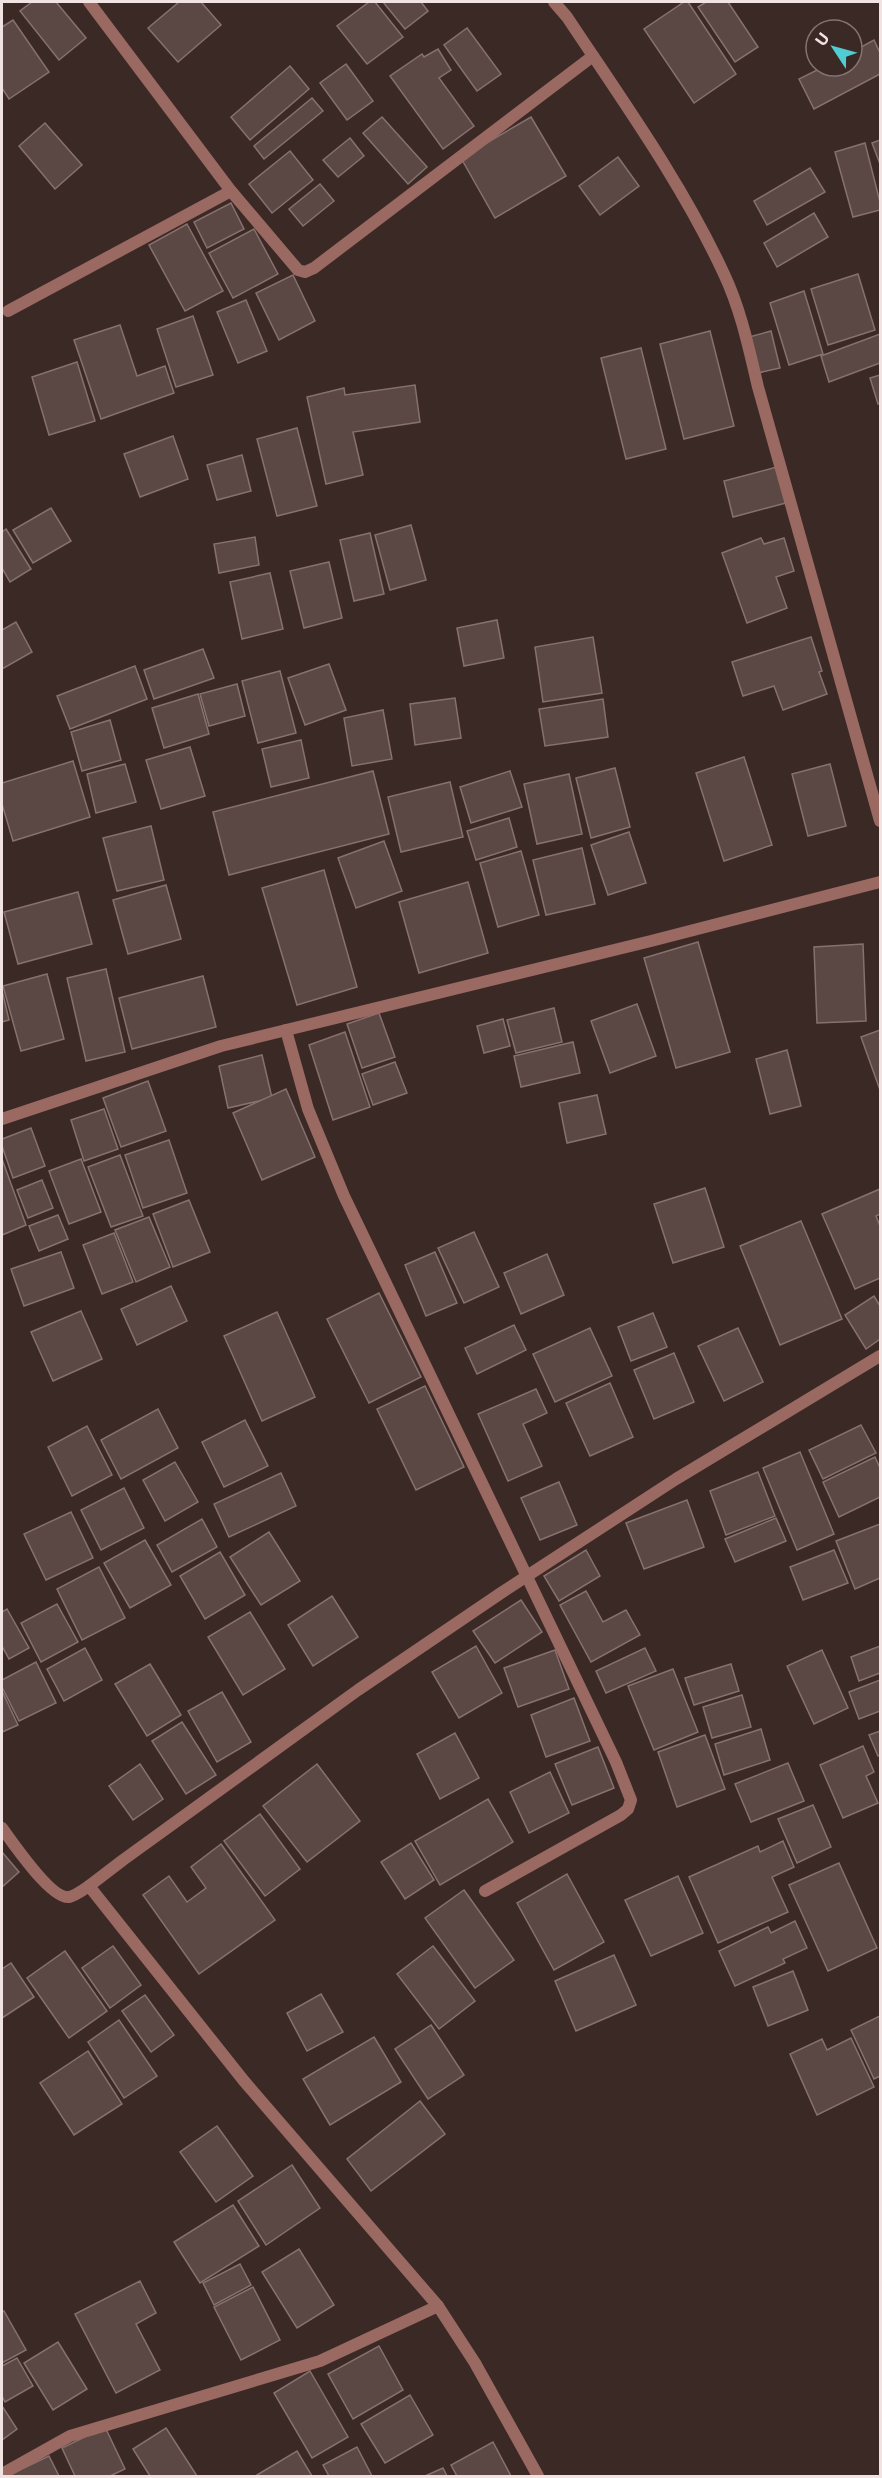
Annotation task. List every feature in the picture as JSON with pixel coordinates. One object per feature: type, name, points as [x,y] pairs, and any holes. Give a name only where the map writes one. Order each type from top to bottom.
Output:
[{"type":"street","points":[[89,2],[231,191],[298,270],[305,272],[314,268],[593,56]]},
{"type":"street","points":[[554,2],[593,56],[670,174],[725,274],[742,323],[880,821]]},
{"type":"street","points":[[8,311],[231,191]]},
{"type":"street","points":[[2,1119],[221,1046],[616,950],[880,882]]},
{"type":"street","points":[[286,1030],[308,1109],[344,1196],[616,1762],[631,1800],[628,1809],[621,1815],[485,1891]]},
{"type":"street","points":[[2,1828],[43,1880],[61,1896],[69,1897],[89,1886],[358,1690],[527,1576],[676,1479],[880,1356]]},
{"type":"street","points":[[89,1886],[244,2081],[438,2306],[475,2363],[538,2476]]},
{"type":"street","points":[[2,2474],[70,2436],[320,2361],[438,2306]]},
{"type":"building","points":[[32,2],[56,2],[86,38],[59,60],[20,11]]},
{"type":"building","points":[[179,2],[201,2],[221,25],[178,62],[148,28]]},
{"type":"building","points":[[369,2],[375,2],[403,37],[367,64],[337,26]]},
{"type":"building","points":[[383,2],[421,2],[428,11],[405,29]]},
{"type":"building","points":[[684,2],[688,2],[736,74],[694,103],[644,29]]},
{"type":"building","points":[[706,2],[728,2],[758,47],[735,62],[698,7]]},
{"type":"building","points":[[13,20],[49,72],[9,99],[2,88],[2,27]]},
{"type":"building","points":[[467,28],[501,74],[477,91],[444,45]]},
{"type":"building","points":[[874,40],[880,53],[880,74],[814,109],[799,79],[804,76],[864,78],[864,45]]},
{"type":"building","points":[[438,49],[451,70],[439,78],[474,126],[443,149],[390,76],[422,54],[424,57]]},
{"type":"building","points":[[346,64],[373,101],[347,120],[320,83]]},
{"type":"building","points":[[290,66],[309,89],[250,140],[231,117]]},
{"type":"building","points":[[312,98],[323,111],[264,159],[254,146]]},
{"type":"building","points":[[382,117],[427,167],[408,184],[363,133]]},
{"type":"building","points":[[531,117],[566,176],[495,218],[461,158]]},
{"type":"building","points":[[45,123],[82,165],[55,189],[19,146]]},
{"type":"building","points":[[350,138],[364,156],[338,177],[323,160]]},
{"type":"building","points":[[880,140],[880,164],[872,143]]},
{"type":"building","points":[[865,143],[880,210],[853,217],[835,152]]},
{"type":"building","points":[[290,151],[313,180],[272,213],[249,184]]},
{"type":"building","points":[[618,157],[639,186],[600,215],[579,186]]},
{"type":"building","points":[[810,168],[825,192],[767,225],[754,201]]},
{"type":"building","points":[[320,184],[334,201],[303,226],[289,209]]},
{"type":"building","points":[[231,203],[244,229],[207,248],[194,222]]},
{"type":"building","points":[[814,213],[828,237],[777,267],[764,243]]},
{"type":"building","points":[[187,224],[223,291],[185,311],[149,245]]},
{"type":"building","points":[[254,229],[278,274],[233,298],[209,253]]},
{"type":"building","points":[[858,274],[875,330],[828,345],[811,289]]},
{"type":"building","points":[[293,275],[315,321],[279,340],[256,293]]},
{"type":"building","points":[[804,291],[823,354],[789,365],[770,303]]},
{"type":"building","points":[[246,300],[267,351],[238,363],[217,312]]},
{"type":"building","points":[[193,316],[213,375],[176,387],[157,329]]},
{"type":"building","points":[[120,325],[137,376],[165,366],[174,393],[101,419],[74,340]]},
{"type":"building","points":[[710,331],[734,426],[684,439],[660,344]]},
{"type":"building","points":[[771,331],[780,368],[758,373],[749,337]]},
{"type":"building","points":[[880,334],[880,363],[829,382],[821,356]]},
{"type":"building","points":[[641,348],[666,449],[626,459],[601,358]]},
{"type":"building","points":[[77,362],[95,421],[49,435],[32,377]]},
{"type":"building","points":[[880,375],[880,403],[878,404],[870,378]]},
{"type":"building","points":[[415,385],[420,422],[353,432],[363,475],[326,484],[307,397],[344,388],[345,395]]},
{"type":"building","points":[[297,428],[317,506],[277,516],[257,439]]},
{"type":"building","points":[[173,436],[188,479],[140,497],[124,454]]},
{"type":"building","points":[[242,455],[251,491],[217,500],[207,465]]},
{"type":"building","points":[[777,467],[786,503],[733,517],[724,481]]},
{"type":"building","points":[[51,508],[71,541],[33,563],[13,530]]},
{"type":"building","points":[[411,525],[426,580],[390,590],[375,535]]},
{"type":"building","points":[[6,529],[31,569],[10,582],[2,568],[2,532]]},
{"type":"building","points":[[370,533],[384,594],[354,601],[340,540]]},
{"type":"building","points":[[255,537],[259,565],[219,573],[214,544]]},
{"type":"building","points":[[761,538],[764,544],[784,538],[794,571],[776,577],[787,608],[747,623],[722,553]]},
{"type":"building","points":[[329,562],[342,618],[304,628],[290,571]]},
{"type":"building","points":[[270,573],[283,629],[242,639],[230,582]]},
{"type":"building","points":[[497,620],[504,658],[464,666],[457,628]]},
{"type":"building","points":[[16,622],[32,652],[2,669],[2,630]]},
{"type":"building","points":[[593,637],[602,693],[543,702],[535,647]]},
{"type":"building","points":[[811,637],[827,694],[783,710],[774,686],[743,696],[732,662]]},
{"type":"building","points":[[203,649],[214,678],[154,699],[144,670]]},
{"type":"building","points":[[329,664],[346,710],[305,725],[288,678]]},
{"type":"building","points":[[135,666],[147,699],[70,729],[57,696]]},
{"type":"building","points":[[280,671],[296,733],[258,743],[242,681]]},
{"type":"building","points":[[237,684],[245,716],[209,726],[200,694]]},
{"type":"building","points":[[198,694],[209,734],[164,748],[152,708]]},
{"type":"building","points":[[455,698],[461,738],[415,745],[410,704]]},
{"type":"building","points":[[603,699],[608,737],[545,746],[539,709]]},
{"type":"building","points":[[383,710],[392,759],[352,766],[344,718]]},
{"type":"building","points":[[110,720],[121,760],[82,771],[71,732]]},
{"type":"building","points":[[301,740],[309,778],[271,787],[262,749]]},
{"type":"building","points":[[190,747],[205,796],[161,809],[146,760]]},
{"type":"building","points":[[744,757],[772,845],[724,861],[696,773]]},
{"type":"building","points":[[73,761],[90,817],[13,841],[2,804],[2,783]]},
{"type":"building","points":[[125,764],[136,802],[96,813],[87,774]]},
{"type":"building","points":[[830,764],[846,826],[808,836],[792,774]]},
{"type":"building","points":[[615,768],[630,827],[591,838],[576,778]]},
{"type":"building","points":[[373,771],[389,834],[229,875],[213,812]]},
{"type":"building","points":[[510,771],[522,807],[471,823],[460,787]]},
{"type":"building","points":[[569,774],[582,834],[537,844],[524,784]]},
{"type":"building","points":[[450,782],[463,837],[401,852],[388,797]]},
{"type":"building","points":[[509,818],[517,847],[476,860],[467,831]]},
{"type":"building","points":[[151,826],[164,880],[117,891],[103,838]]},
{"type":"building","points":[[629,832],[646,883],[608,895],[591,845]]},
{"type":"building","points":[[384,841],[402,891],[356,908],[338,858]]},
{"type":"building","points":[[582,848],[595,904],[546,915],[533,860]]},
{"type":"building","points":[[521,851],[539,915],[498,927],[480,863]]},
{"type":"building","points":[[324,870],[357,987],[297,1005],[262,888]]},
{"type":"building","points":[[468,882],[488,953],[419,973],[399,902]]},
{"type":"building","points":[[166,885],[181,939],[128,954],[113,900]]},
{"type":"building","points":[[78,892],[92,944],[18,964],[4,912]]},
{"type":"building","points":[[698,942],[730,1052],[676,1068],[644,958]]},
{"type":"building","points":[[863,944],[866,1021],[817,1023],[814,947]]},
{"type":"building","points":[[106,969],[125,1052],[86,1061],[67,978]]},
{"type":"building","points":[[47,974],[64,1039],[21,1051],[3,986]]},
{"type":"building","points":[[203,976],[216,1027],[132,1049],[119,998]]},
{"type":"building","points":[[2,990],[9,1020],[2,1022]]},
{"type":"building","points":[[637,1004],[656,1056],[610,1073],[591,1021]]},
{"type":"building","points":[[554,1008],[562,1042],[516,1053],[507,1020]]},
{"type":"building","points":[[379,1013],[395,1057],[362,1068],[347,1024]]},
{"type":"building","points":[[503,1019],[510,1046],[484,1053],[477,1026]]},
{"type":"building","points":[[880,1030],[880,1090],[861,1037]]},
{"type":"building","points":[[345,1032],[370,1107],[333,1120],[309,1045]]},
{"type":"building","points":[[573,1042],[580,1073],[521,1087],[514,1056]]},
{"type":"building","points":[[787,1050],[801,1106],[770,1114],[756,1059]]},
{"type":"building","points":[[262,1055],[272,1098],[228,1108],[219,1066]]},
{"type":"building","points":[[395,1062],[407,1093],[373,1105],[362,1074]]},
{"type":"building","points":[[148,1081],[166,1131],[121,1147],[103,1098]]},
{"type":"building","points":[[286,1089],[315,1157],[262,1180],[233,1113]]},
{"type":"building","points":[[597,1095],[606,1134],[567,1143],[559,1103]]},
{"type":"building","points":[[104,1109],[118,1149],[84,1161],[71,1120]]},
{"type":"building","points":[[31,1128],[45,1166],[13,1178],[2,1146],[2,1139]]},
{"type":"building","points":[[169,1140],[187,1193],[143,1208],[125,1155]]},
{"type":"building","points":[[120,1155],[143,1216],[111,1227],[88,1167]]},
{"type":"building","points":[[2,1159],[26,1225],[2,1235]]},
{"type":"building","points":[[81,1159],[101,1212],[69,1224],[49,1171]]},
{"type":"building","points":[[42,1180],[53,1208],[28,1218],[17,1190]]},
{"type":"building","points":[[705,1188],[724,1247],[673,1263],[654,1204]]},
{"type":"building","points":[[880,1189],[880,1214],[876,1216],[880,1226],[880,1278],[855,1289],[822,1214]]},
{"type":"building","points":[[189,1200],[210,1252],[173,1267],[153,1214]]},
{"type":"building","points":[[58,1215],[68,1239],[39,1251],[29,1226]]},
{"type":"building","points":[[149,1217],[170,1267],[136,1282],[115,1230]]},
{"type":"building","points":[[801,1221],[842,1319],[780,1345],[740,1246]]},
{"type":"building","points":[[474,1232],[499,1287],[464,1303],[438,1248]]},
{"type":"building","points":[[114,1233],[133,1282],[102,1294],[83,1245]]},
{"type":"building","points":[[61,1252],[74,1288],[24,1306],[11,1269]]},
{"type":"building","points":[[435,1252],[457,1303],[426,1316],[405,1265]]},
{"type":"building","points":[[547,1254],[564,1295],[521,1314],[504,1273]]},
{"type":"building","points":[[171,1286],[187,1321],[137,1345],[121,1309]]},
{"type":"building","points":[[379,1293],[421,1377],[369,1403],[327,1319]]},
{"type":"building","points":[[874,1296],[880,1306],[880,1339],[866,1349],[845,1315]]},
{"type":"building","points":[[81,1311],[102,1359],[53,1381],[31,1332]]},
{"type":"building","points":[[277,1312],[315,1397],[262,1421],[224,1336]]},
{"type":"building","points":[[653,1313],[667,1347],[631,1361],[618,1327]]},
{"type":"building","points":[[514,1325],[526,1350],[477,1374],[465,1348]]},
{"type":"building","points":[[590,1328],[612,1376],[555,1402],[533,1354]]},
{"type":"building","points":[[738,1328],[763,1382],[724,1401],[698,1346]]},
{"type":"building","points":[[674,1353],[694,1402],[654,1419],[634,1370]]},
{"type":"building","points":[[610,1383],[633,1437],[590,1456],[566,1403]]},
{"type":"building","points":[[425,1386],[464,1467],[416,1490],[377,1409]]},
{"type":"building","points":[[536,1389],[547,1413],[523,1424],[542,1466],[508,1481],[478,1414]]},
{"type":"building","points":[[158,1409],[178,1448],[121,1479],[101,1440]]},
{"type":"building","points":[[245,1420],[268,1466],[224,1487],[202,1442]]},
{"type":"building","points":[[861,1425],[876,1453],[823,1479],[809,1450]]},
{"type":"building","points":[[87,1426],[112,1475],[72,1496],[48,1447]]},
{"type":"building","points":[[800,1452],[834,1534],[797,1550],[763,1468]]},
{"type":"building","points":[[875,1457],[880,1468],[880,1497],[839,1517],[823,1482]]},
{"type":"building","points":[[175,1462],[198,1502],[165,1521],[143,1480]]},
{"type":"building","points":[[758,1472],[775,1516],[726,1535],[710,1491]]},
{"type":"building","points":[[281,1473],[296,1506],[229,1537],[214,1504]]},
{"type":"building","points":[[559,1482],[577,1525],[540,1540],[521,1498]]},
{"type":"building","points":[[124,1488],[144,1528],[101,1550],[81,1510]]},
{"type":"building","points":[[687,1500],[704,1547],[644,1569],[626,1523]]},
{"type":"building","points":[[71,1512],[93,1558],[46,1580],[24,1534]]},
{"type":"building","points":[[776,1518],[786,1541],[735,1562],[725,1539]]},
{"type":"building","points":[[202,1519],[217,1547],[172,1572],[157,1545]]},
{"type":"building","points":[[880,1524],[880,1578],[855,1589],[836,1541]]},
{"type":"building","points":[[269,1532],[300,1581],[261,1605],[230,1557]]},
{"type":"building","points":[[145,1540],[171,1585],[130,1608],[104,1563]]},
{"type":"building","points":[[586,1550],[600,1576],[559,1601],[544,1576]]},
{"type":"building","points":[[834,1550],[848,1583],[803,1600],[790,1567]]},
{"type":"building","points":[[220,1552],[245,1595],[205,1619],[180,1576]]},
{"type":"building","points":[[99,1567],[125,1618],[82,1640],[57,1589]]},
{"type":"building","points":[[586,1591],[603,1622],[626,1610],[640,1635],[591,1662],[560,1605]]},
{"type":"building","points":[[332,1596],[358,1637],[313,1666],[288,1625]]},
{"type":"building","points":[[521,1600],[542,1632],[495,1663],[473,1631]]},
{"type":"building","points":[[57,1604],[78,1642],[41,1662],[21,1623]]},
{"type":"building","points":[[7,1609],[29,1648],[9,1659],[2,1646],[2,1612]]},
{"type":"building","points":[[250,1612],[285,1669],[243,1695],[208,1637]]},
{"type":"building","points":[[476,1646],[502,1693],[459,1718],[432,1672]]},
{"type":"building","points":[[880,1646],[880,1673],[859,1681],[851,1657]]},
{"type":"building","points":[[85,1648],[102,1680],[64,1701],[47,1669]]},
{"type":"building","points":[[645,1648],[656,1671],[606,1693],[596,1671]]},
{"type":"building","points":[[555,1650],[569,1689],[518,1707],[504,1668]]},
{"type":"building","points":[[822,1650],[848,1708],[814,1724],[787,1666]]},
{"type":"building","points":[[36,1662],[56,1703],[19,1721],[2,1687],[2,1680]]},
{"type":"building","points":[[150,1664],[181,1715],[147,1736],[115,1684]]},
{"type":"building","points":[[731,1664],[739,1691],[694,1705],[685,1678]]},
{"type":"building","points":[[673,1669],[698,1732],[654,1750],[628,1686]]},
{"type":"building","points":[[880,1680],[880,1711],[859,1719],[849,1692]]},
{"type":"building","points":[[2,1691],[18,1725],[2,1732]]},
{"type":"building","points":[[222,1692],[251,1742],[217,1762],[188,1711]]},
{"type":"building","points":[[742,1695],[751,1727],[712,1738],[703,1707]]},
{"type":"building","points":[[574,1698],[590,1741],[546,1757],[531,1715]]},
{"type":"building","points":[[182,1722],[216,1775],[186,1794],[152,1741]]},
{"type":"building","points":[[761,1729],[770,1760],[724,1775],[715,1744]]},
{"type":"building","points":[[880,1731],[880,1755],[878,1756],[869,1735]]},
{"type":"building","points":[[455,1733],[479,1778],[440,1799],[417,1754]]},
{"type":"building","points":[[705,1735],[725,1789],[677,1807],[658,1752]]},
{"type":"building","points":[[863,1746],[874,1772],[866,1776],[878,1803],[843,1818],[820,1765]]},
{"type":"building","points":[[598,1747],[614,1788],[572,1805],[555,1764]]},
{"type":"building","points":[[788,1763],[804,1801],[751,1822],[735,1784]]},
{"type":"building","points":[[140,1764],[163,1799],[133,1820],[109,1786]]},
{"type":"building","points":[[317,1764],[360,1821],[307,1862],[263,1806]]},
{"type":"building","points":[[550,1772],[569,1813],[529,1833],[510,1792]]},
{"type":"building","points":[[488,1799],[513,1842],[440,1885],[415,1841]]},
{"type":"building","points":[[813,1805],[831,1847],[797,1863],[778,1819]]},
{"type":"building","points":[[260,1814],[300,1869],[265,1896],[224,1841]]},
{"type":"building","points":[[783,1841],[794,1867],[772,1877],[788,1912],[718,1943],[689,1877],[758,1846],[760,1852]]},
{"type":"building","points":[[411,1843],[434,1880],[405,1899],[381,1862]]},
{"type":"building","points":[[221,1844],[275,1920],[199,1974],[143,1895],[169,1876],[187,1902],[206,1888],[191,1867]]},
{"type":"building","points":[[2,1852],[19,1872],[2,1887]]},
{"type":"building","points":[[839,1863],[877,1948],[828,1971],[789,1885]]},
{"type":"building","points":[[567,1874],[604,1942],[554,1970],[517,1903]]},
{"type":"building","points":[[678,1876],[703,1933],[651,1956],[625,1900]]},
{"type":"building","points":[[464,1890],[514,1960],[475,1988],[425,1918]]},
{"type":"building","points":[[795,1921],[807,1948],[783,1959],[785,1963],[735,1986],[719,1951],[768,1927],[771,1933]]},
{"type":"building","points":[[113,1946],[141,1985],[110,2008],[82,1968]]},
{"type":"building","points":[[433,1946],[475,2001],[439,2029],[397,1974]]},
{"type":"building","points":[[65,1951],[107,2011],[69,2038],[27,1978]]},
{"type":"building","points":[[614,1955],[636,2005],[576,2031],[555,1981]]},
{"type":"building","points":[[11,1963],[34,1997],[2,2018],[2,1969]]},
{"type":"building","points":[[793,1971],[808,2010],[768,2026],[753,1987]]},
{"type":"building","points":[[321,1994],[343,2032],[307,2051],[287,2013]]},
{"type":"building","points":[[145,1995],[174,2035],[151,2052],[122,2011]]},
{"type":"building","points":[[880,2016],[880,2076],[874,2079],[851,2030]]},
{"type":"building","points":[[119,2020],[157,2076],[124,2098],[88,2042]]},
{"type":"building","points":[[431,2025],[464,2075],[428,2099],[395,2049]]},
{"type":"building","points":[[374,2037],[401,2082],[330,2125],[303,2079]]},
{"type":"building","points":[[851,2038],[874,2087],[817,2115],[790,2054],[822,2039],[827,2050]]},
{"type":"building","points":[[88,2051],[122,2104],[74,2135],[40,2083]]},
{"type":"building","points":[[420,2101],[445,2134],[371,2191],[347,2159]]},
{"type":"building","points":[[217,2126],[253,2176],[216,2202],[180,2152]]},
{"type":"building","points":[[292,2165],[320,2208],[266,2245],[238,2201]]},
{"type":"building","points":[[233,2205],[259,2246],[200,2283],[174,2242]]},
{"type":"building","points":[[299,2249],[334,2305],[297,2328],[262,2272]]},
{"type":"building","points":[[240,2264],[251,2285],[214,2305],[203,2283]]},
{"type":"building","points":[[140,2281],[156,2313],[136,2324],[160,2370],[116,2393],[75,2314]]},
{"type":"building","points":[[253,2287],[280,2340],[241,2360],[214,2307]]},
{"type":"building","points":[[4,2311],[26,2350],[2,2363],[2,2312]]},
{"type":"building","points":[[58,2342],[87,2389],[53,2410],[24,2363]]},
{"type":"building","points":[[379,2346],[403,2390],[353,2419],[328,2374]]},
{"type":"building","points":[[17,2358],[33,2386],[5,2402],[2,2396],[2,2366]]},
{"type":"building","points":[[310,2371],[348,2437],[312,2458],[274,2393]]},
{"type":"building","points":[[410,2395],[433,2435],[385,2463],[361,2424]]},
{"type":"building","points":[[2,2406],[17,2429],[2,2440]]},
{"type":"building","points":[[105,2427],[125,2469],[110,2476],[75,2476],[62,2448]]},
{"type":"building","points":[[166,2428],[197,2476],[150,2476],[133,2449]]},
{"type":"building","points":[[493,2442],[511,2476],[457,2476],[451,2465]]},
{"type":"building","points":[[357,2447],[372,2476],[329,2476],[323,2465]]},
{"type":"building","points":[[297,2451],[312,2476],[257,2475]]},
{"type":"building","points":[[49,2456],[59,2476],[7,2476]]},
{"type":"building","points":[[443,2468],[447,2476],[425,2476]]}]
